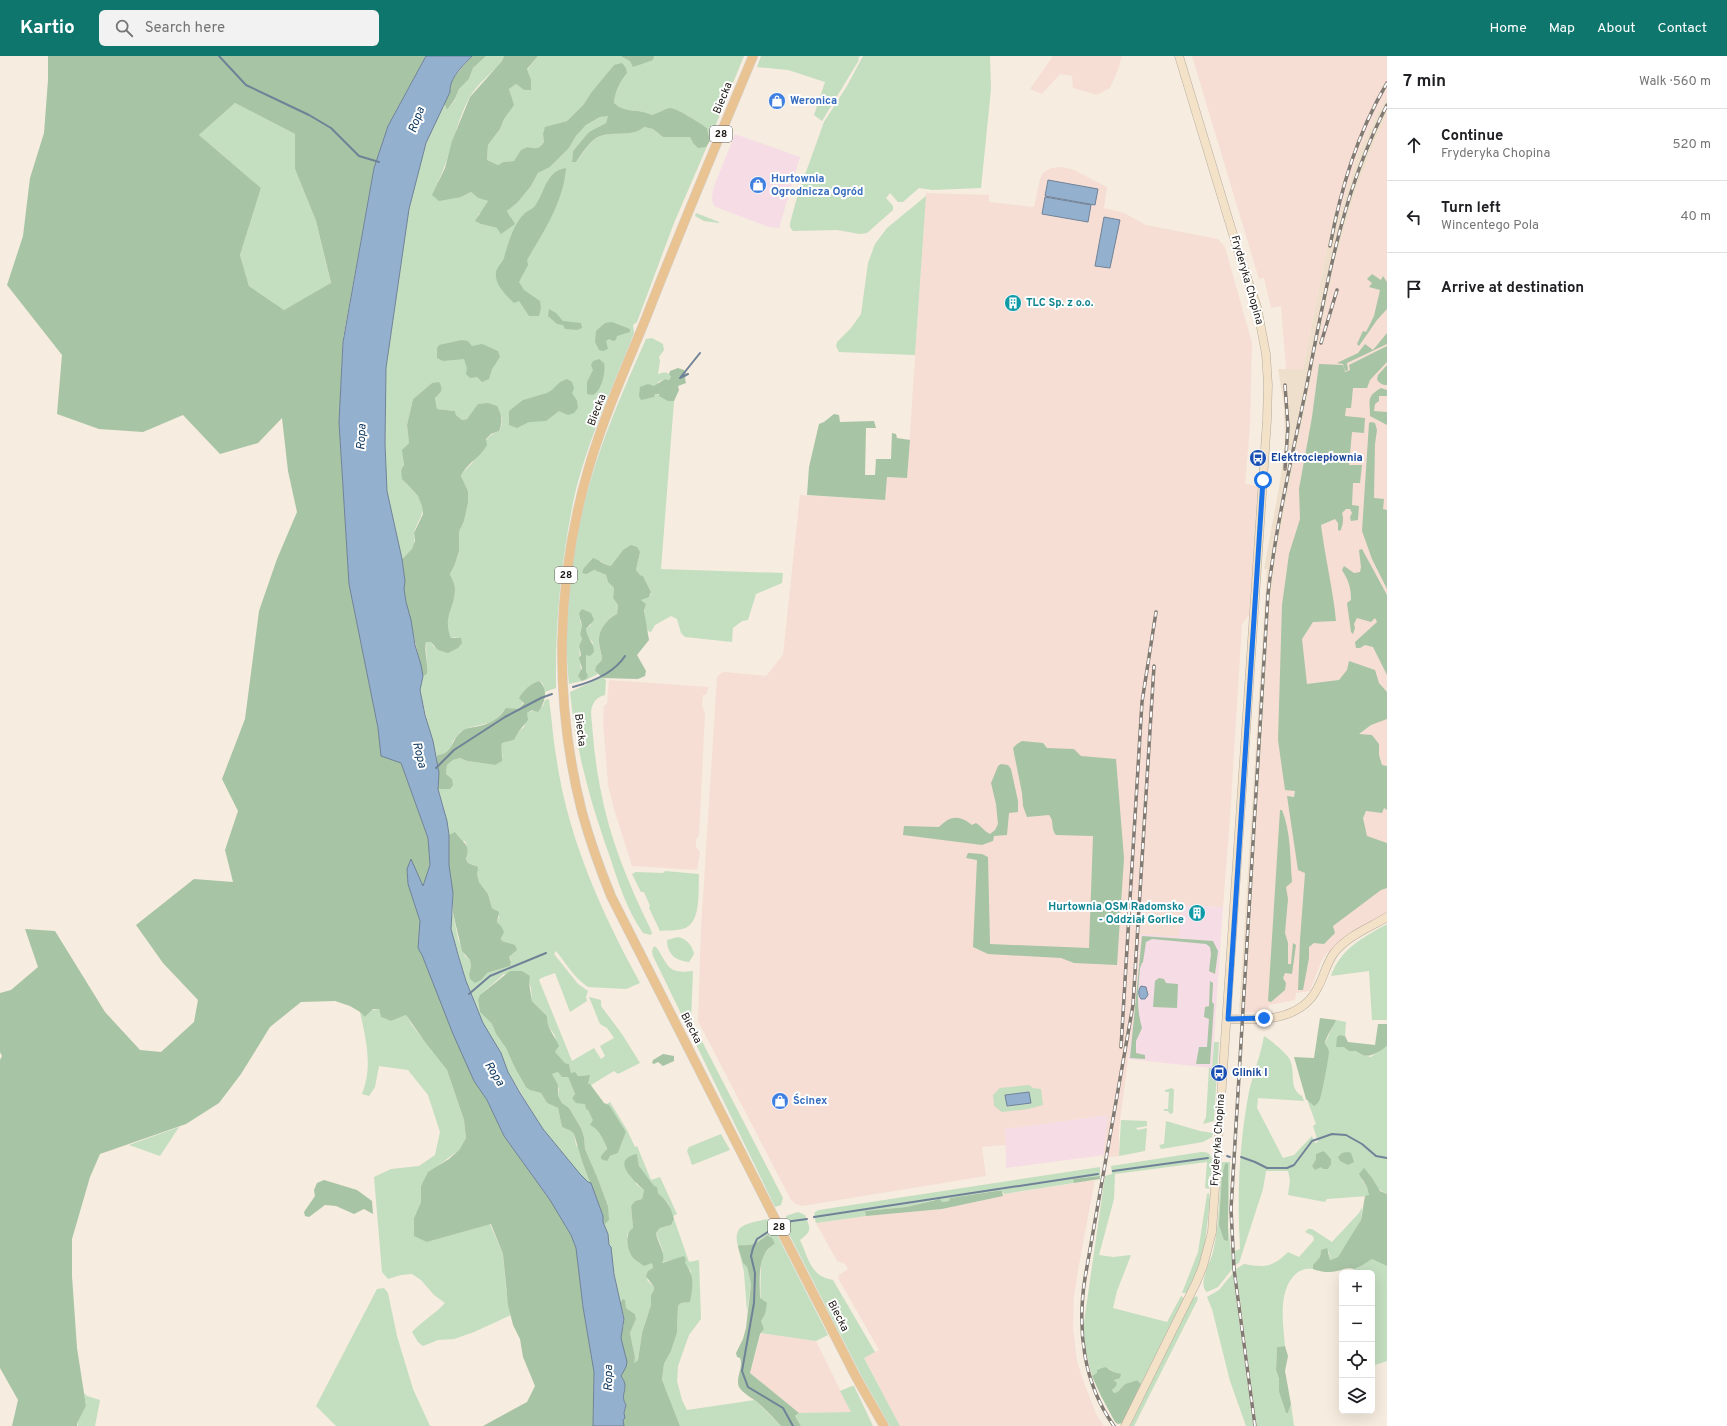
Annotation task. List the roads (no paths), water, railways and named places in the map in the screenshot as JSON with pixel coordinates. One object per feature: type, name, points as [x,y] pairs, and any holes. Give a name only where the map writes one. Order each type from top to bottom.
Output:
[{"type":"main road","name":"Biecka","points":[[753,56],[680,230],[589,465],[567,564],[562,625],[562,666],[567,734],[583,815],[611,896],[856,1377],[884,1426]]},
{"type":"main road","name":"Biecka","points":[[856,1377],[877,1426]]},
{"type":"street","name":"Fryderyka Chopina","points":[[1125,1426],[1196,1283],[1207,1255],[1212,1232],[1228,1019],[1262,511],[1268,385],[1265,346],[1257,306],[1179,56]]},
{"type":"street","points":[[1228,1019],[1268,1018],[1296,1011],[1312,998],[1330,960],[1344,942],[1387,917]]},
{"type":"water","name":"Ropa","points":[[426,56],[472,56],[454,77],[450,87],[450,92],[426,143],[409,209],[386,368],[385,444],[387,491],[402,559],[406,602],[423,676],[420,690],[425,715],[433,741],[439,773],[438,789],[447,821],[449,835],[449,865],[453,893],[451,929],[466,981],[483,1023],[501,1053],[508,1072],[543,1129],[580,1174],[591,1183],[603,1216],[603,1222],[608,1234],[609,1245],[611,1247],[614,1274],[624,1319],[621,1338],[627,1362],[621,1376],[625,1386],[623,1397],[626,1405],[624,1413],[625,1418],[623,1420],[624,1426],[593,1426],[594,1372],[583,1307],[576,1248],[571,1235],[550,1200],[504,1136],[487,1100],[474,1081],[418,948],[420,921],[408,884],[407,869],[411,859],[423,886],[430,865],[428,838],[401,763],[381,756],[378,728],[349,584],[339,422],[343,342],[374,168],[388,126]]},
{"type":"water","points":[[1048,180],[1098,189],[1095,205],[1045,196]]},
{"type":"water","points":[[1045,197],[1091,205],[1088,222],[1042,214]]},
{"type":"water","points":[[1104,217],[1120,220],[1110,268],[1095,266]]},
{"type":"water","points":[[1141,986],[1146,987],[1148,995],[1145,999],[1141,999],[1139,996]]},
{"type":"water","points":[[1029,1092],[1031,1103],[1007,1106],[1005,1095]]},
{"type":"waterway","points":[[219,56],[246,85],[309,115],[331,128],[359,156],[379,162]]},
{"type":"waterway","points":[[688,374],[680,378],[700,353]]},
{"type":"waterway","points":[[573,687],[609,672],[625,656]]},
{"type":"waterway","points":[[436,768],[454,750],[505,717],[541,698],[552,694]]},
{"type":"waterway","points":[[469,994],[490,976],[546,953]]},
{"type":"waterway","points":[[1241,1157],[1267,1168],[1287,1168],[1294,1165],[1312,1141],[1332,1134],[1346,1135],[1362,1144],[1376,1156],[1387,1158]]},
{"type":"waterway","points":[[1113,1171],[1208,1158]]},
{"type":"waterway","points":[[814,1217],[1098,1174]]},
{"type":"waterway","points":[[785,1222],[807,1219]]},
{"type":"waterway","points":[[771,1230],[757,1239],[751,1256],[755,1273],[754,1303],[742,1371],[748,1387],[783,1408],[793,1426]]},
{"type":"railway","points":[[1330,246],[1339,203],[1351,162],[1376,102],[1387,83]]},
{"type":"railway","points":[[1255,1426],[1234,1269],[1231,1209],[1268,594],[1275,542],[1320,316],[1336,244],[1357,174],[1387,105]]},
{"type":"railway","points":[[1321,343],[1337,290]]},
{"type":"railway","points":[[1285,385],[1288,427],[1285,469]]},
{"type":"railway","points":[[1121,1047],[1142,702],[1156,612]]},
{"type":"railway","points":[[1114,1426],[1095,1392],[1089,1374],[1082,1336],[1083,1297],[1085,1278],[1133,1005],[1154,666]]},
{"type":"place","name":"Weronica","points":[[777,101]]},
{"type":"place","name":"Hurtownia Ogrodnicza Ogród","points":[[758,185]]},
{"type":"place","name":"TLC Sp. z o.o.","points":[[1013,303]]},
{"type":"place","name":"Elektrociepłownia","points":[[1258,458]]},
{"type":"place","name":"Hurtownia OSM Radomsko - Oddział Gorlice","points":[[1197,913]]},
{"type":"place","name":"Glinik I","points":[[1219,1073]]},
{"type":"place","name":"Ścinex","points":[[780,1101]]}]
